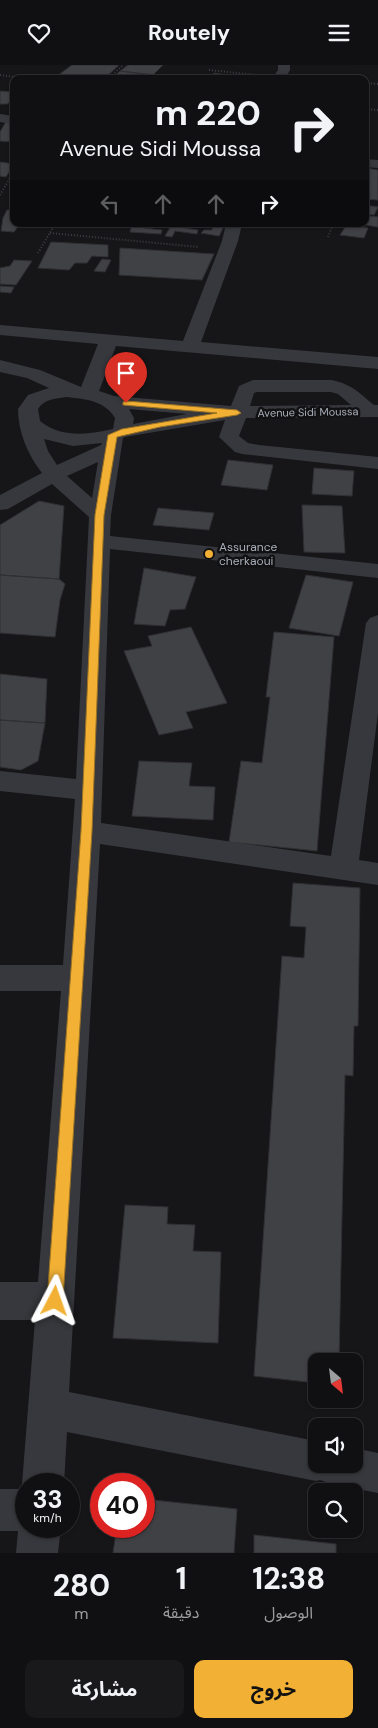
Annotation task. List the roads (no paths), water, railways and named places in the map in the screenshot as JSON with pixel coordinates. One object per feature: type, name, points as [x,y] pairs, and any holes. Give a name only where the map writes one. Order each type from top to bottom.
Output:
[{"type":"street","points":[[190,346],[233,227]]},
{"type":"street","points":[[0,330],[378,363]]},
{"type":"street","points":[[80,392],[109,339]]},
{"type":"street","points":[[0,366],[33,374],[80,392]]},
{"type":"street","points":[[374,411],[345,390],[339,388],[258,385],[246,390],[229,437],[242,448],[378,463]]},
{"type":"street","points":[[80,392],[48,394],[37,398],[17,397],[46,467],[99,528],[378,571]]},
{"type":"street","name":"Avenue Sidi Moussa","points":[[80,392],[112,402],[237,413],[374,411]]},
{"type":"street","name":"Avenue Sidi Moussa","points":[[17,397],[37,429],[64,439],[115,439],[237,413]]},
{"type":"street","points":[[0,505],[115,439],[126,424],[126,415],[121,408],[112,402]]},
{"type":"street","points":[[44,1473],[87,831],[99,528],[115,439]]},
{"type":"street","points":[[343,869],[378,623]]},
{"type":"street","points":[[0,781],[88,790]]},
{"type":"street","points":[[87,831],[378,874]]},
{"type":"street","points":[[0,978],[77,978]]},
{"type":"street","points":[[0,1301],[55,1301]]},
{"type":"street","points":[[48,1408],[308,1459]]},
{"type":"street","points":[[363,1467],[378,1469]]},
{"type":"street","points":[[0,1510],[15,1510]]},
{"type":"street","points":[[38,1553],[39,1538]]},
{"type":"place","name":"Assurance cherkaoui","points":[[209,554]]}]
